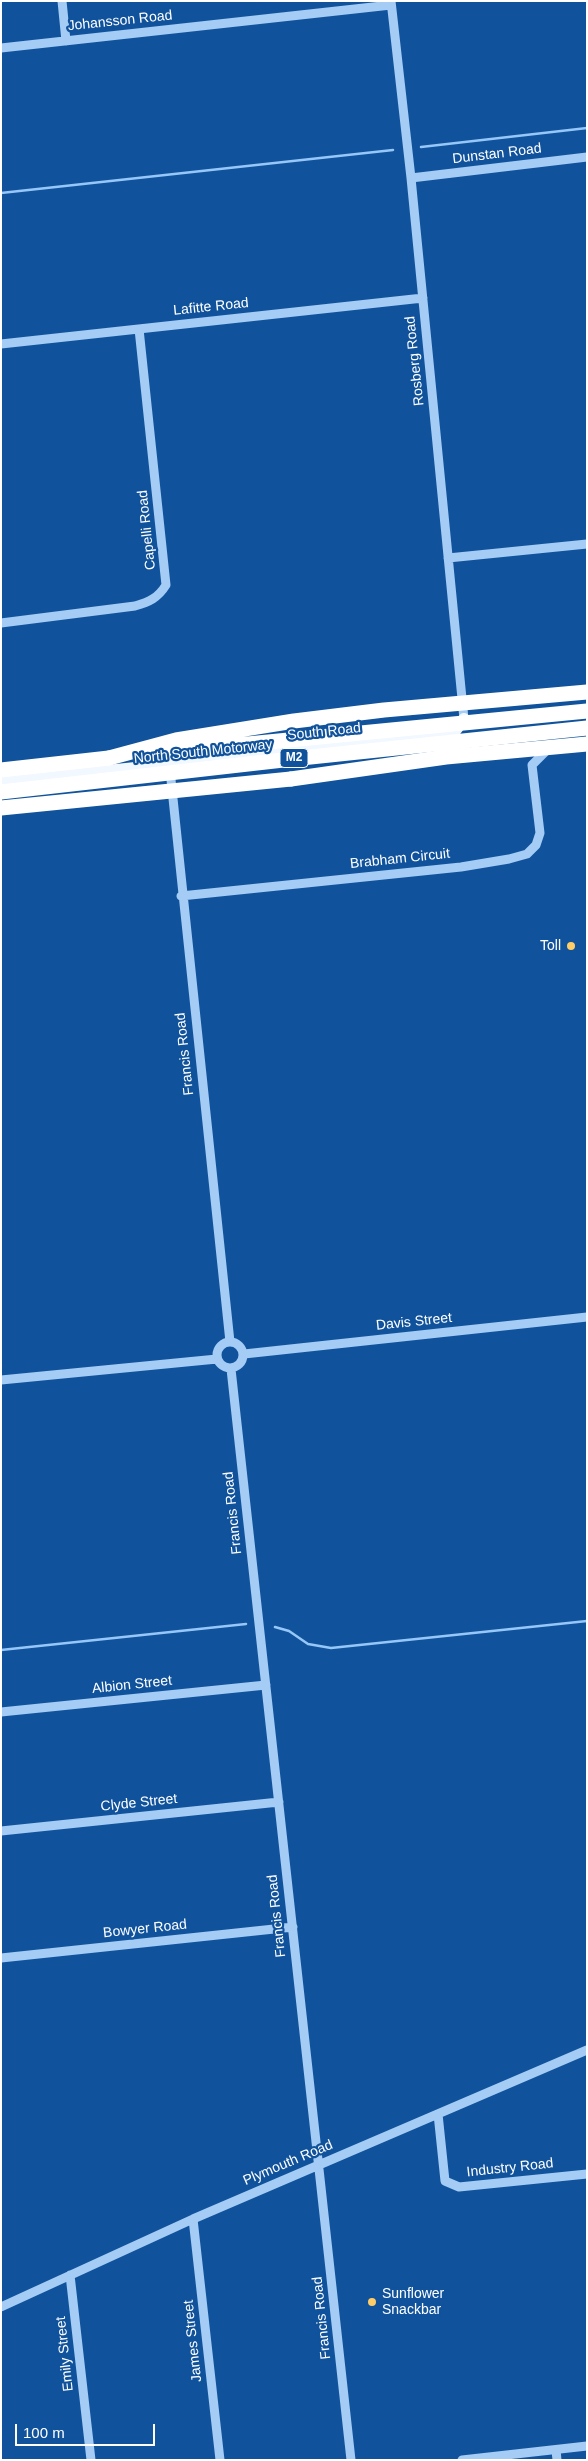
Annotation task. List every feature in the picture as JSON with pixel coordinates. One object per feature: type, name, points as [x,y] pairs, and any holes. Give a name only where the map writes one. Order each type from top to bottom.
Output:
[{"type":"highway","points":[[109,758],[176,740],[303,720],[384,710],[587,692]]},
{"type":"highway","name":"North South Motorway","points":[[1,770],[587,711]]},
{"type":"highway","name":"North South Motorway","points":[[1,792],[587,728]]},
{"type":"highway","points":[[1,808],[291,779],[446,757],[518,752],[587,744]]},
{"type":"main road","name":"South Road","points":[[1,782],[444,736],[455,731],[464,719]]},
{"type":"street","points":[[62,1],[66,41]]},
{"type":"street","name":"Johansson Road","points":[[1,48],[391,3]]},
{"type":"street","name":"Rosberg Road","points":[[391,3],[412,178],[464,719]]},
{"type":"street","name":"Dunstan Road","points":[[412,178],[587,157]]},
{"type":"street","name":"Lafitte Road","points":[[1,344],[423,298]]},
{"type":"street","name":"Capelli Road","points":[[1,622],[135,606],[148,602],[161,594],[166,586],[139,329]]},
{"type":"street","points":[[448,558],[587,544]]},
{"type":"street","points":[[518,752],[526,756],[532,765],[548,748]]},
{"type":"street","name":"Francis Road","points":[[169,764],[181,896],[230,1342]]},
{"type":"street","name":"Brabham Circuit","points":[[181,896],[461,866],[509,859],[527,854],[536,844],[540,833],[532,765]]},
{"type":"street","name":"Davis Street","points":[[244,1354],[587,1317]]},
{"type":"street","points":[[230,1342],[241,1347],[244,1354],[239,1366],[231,1369],[223,1366],[217,1358],[221,1346],[230,1342]]},
{"type":"street","points":[[1,1380],[217,1358]]},
{"type":"street","name":"Francis Road","points":[[231,1369],[352,2460]]},
{"type":"street","name":"Albion Street","points":[[1,1712],[266,1685]]},
{"type":"street","name":"Clyde Street","points":[[1,1832],[279,1802]]},
{"type":"street","name":"Bowyer Road","points":[[1,1958],[292,1927]]},
{"type":"street","name":"Plymouth Road","points":[[1,2307],[193,2219],[587,2050]]},
{"type":"street","name":"Industry Road","points":[[438,2114],[445,2181],[459,2187],[587,2174]]},
{"type":"street","name":"James Street","points":[[193,2219],[220,2460]]},
{"type":"street","name":"Emily Street","points":[[70,2275],[91,2460]]},
{"type":"street","points":[[462,2460],[587,2446]]},
{"type":"street","points":[[556,2450],[557,2460]]},
{"type":"waterway","points":[[421,147],[587,128]]},
{"type":"waterway","points":[[1,193],[393,150]]},
{"type":"waterway","points":[[275,1627],[289,1631],[308,1644],[331,1648],[587,1621]]},
{"type":"waterway","points":[[1,1650],[246,1624]]},
{"type":"place","name":"Toll","points":[[571,946]]},
{"type":"place","name":"Sunflower Snackbar","points":[[372,2302]]}]
